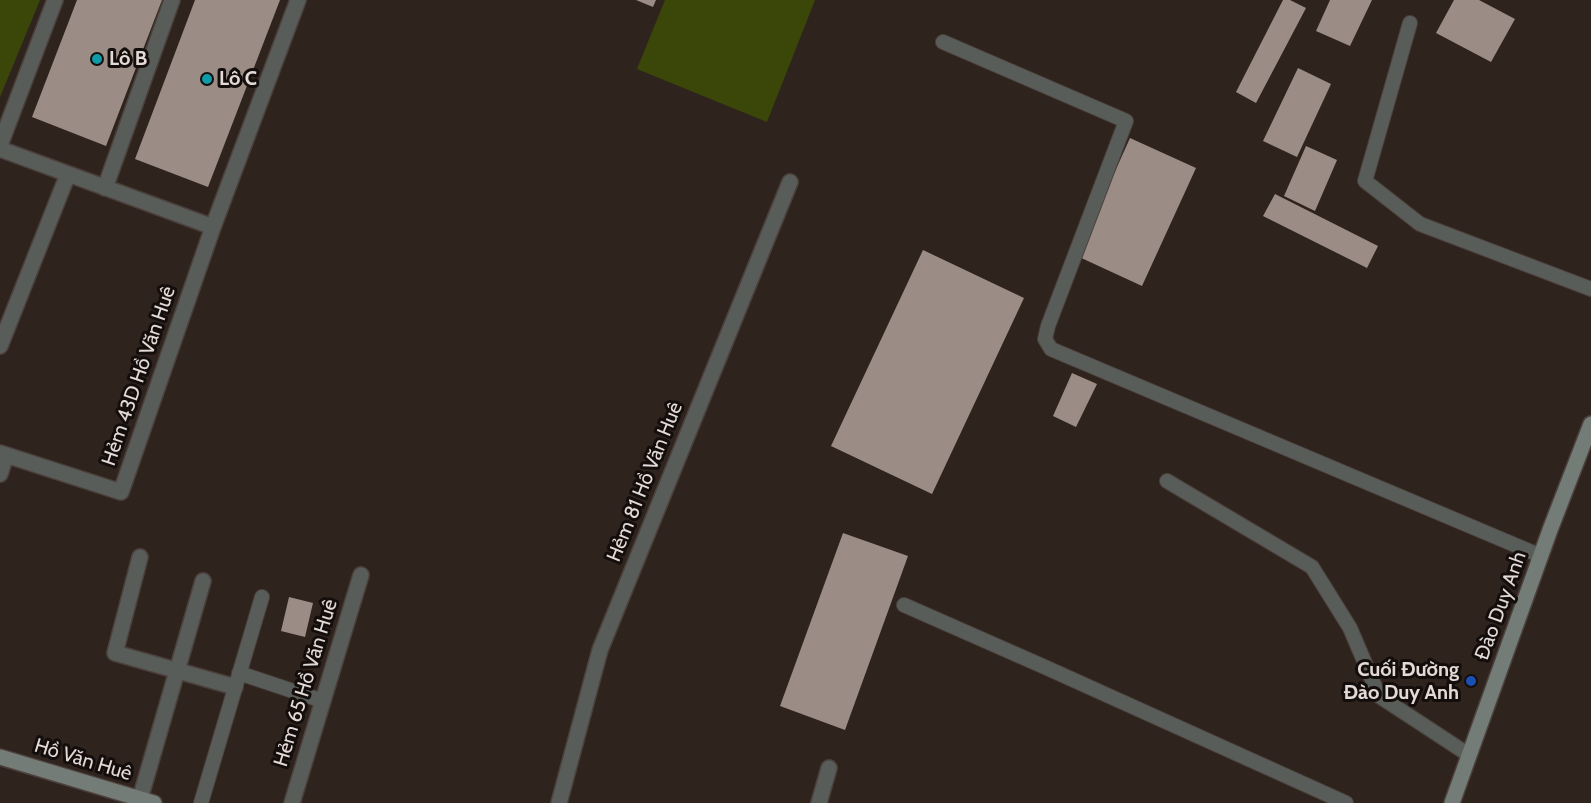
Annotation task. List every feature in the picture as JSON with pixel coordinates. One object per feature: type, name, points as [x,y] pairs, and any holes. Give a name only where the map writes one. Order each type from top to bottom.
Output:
[{"type":"main road","name":"Đào Duy Anh","points":[[1452,803],[1591,424]]},
{"type":"main road","name":"Hồ Văn Huê","points":[[0,757],[147,801]]},
{"type":"street","points":[[56,0],[0,147],[213,227]]},
{"type":"street","points":[[105,188],[172,0]]},
{"type":"street","name":"Hẻm 43D Hồ Văn Huê","points":[[0,474],[3,454],[121,492],[213,227],[298,0]]},
{"type":"street","points":[[0,346],[68,174]]},
{"type":"street","name":"Hẻm 81 Hồ Văn Huê","points":[[559,803],[600,650],[790,182]]},
{"type":"street","points":[[140,557],[115,653],[177,671],[237,680]]},
{"type":"street","name":"Hẻm 65 Hồ Văn Huê","points":[[292,803],[361,575]]},
{"type":"street","points":[[147,801],[177,671],[203,581]]},
{"type":"street","points":[[819,803],[829,768]]},
{"type":"lane","points":[[1410,23],[1365,181],[1420,225],[1591,289]]},
{"type":"lane","points":[[943,42],[1126,121],[1048,327],[1045,339],[1051,349],[1541,556]]},
{"type":"lane","points":[[1167,481],[1312,567],[1350,628],[1379,696],[1469,755]]},
{"type":"lane","points":[[201,803],[262,597]]},
{"type":"lane","points":[[904,605],[1346,803]]},
{"type":"lane","points":[[237,680],[323,702]]},
{"type":"green space","points":[[0,0],[40,0],[0,97]]},
{"type":"green space","points":[[665,0],[815,0],[767,122],[637,69]]},
{"type":"building","name":"Lô B","points":[[77,0],[162,0],[106,146],[32,117]]},
{"type":"building","name":"Lô C","points":[[195,0],[280,0],[208,187],[135,159]]},
{"type":"building","points":[[636,0],[656,0],[653,7]]},
{"type":"building","points":[[1283,0],[1290,0],[1306,8],[1256,103],[1236,92]]},
{"type":"building","points":[[1330,0],[1372,0],[1350,46],[1316,31]]},
{"type":"building","points":[[1454,0],[1479,0],[1515,19],[1491,62],[1436,33]]},
{"type":"building","points":[[1298,68],[1331,84],[1297,157],[1263,141]]},
{"type":"building","points":[[1130,138],[1196,168],[1142,286],[1077,256]]},
{"type":"building","points":[[1306,146],[1337,160],[1315,211],[1284,196]]},
{"type":"building","points":[[1275,194],[1378,246],[1367,268],[1263,216]]},
{"type":"building","points":[[923,250],[1024,298],[932,494],[831,446]]},
{"type":"building","points":[[1072,373],[1097,384],[1076,427],[1053,416]]},
{"type":"building","points":[[843,533],[908,556],[845,730],[780,706]]},
{"type":"building","points":[[289,597],[313,603],[305,637],[281,631]]},
{"type":"place","name":"Lô B","points":[[97,59]]},
{"type":"place","name":"Lô C","points":[[207,79]]},
{"type":"place","name":"Cuối Đường Đào Duy Anh","points":[[1471,681]]}]
